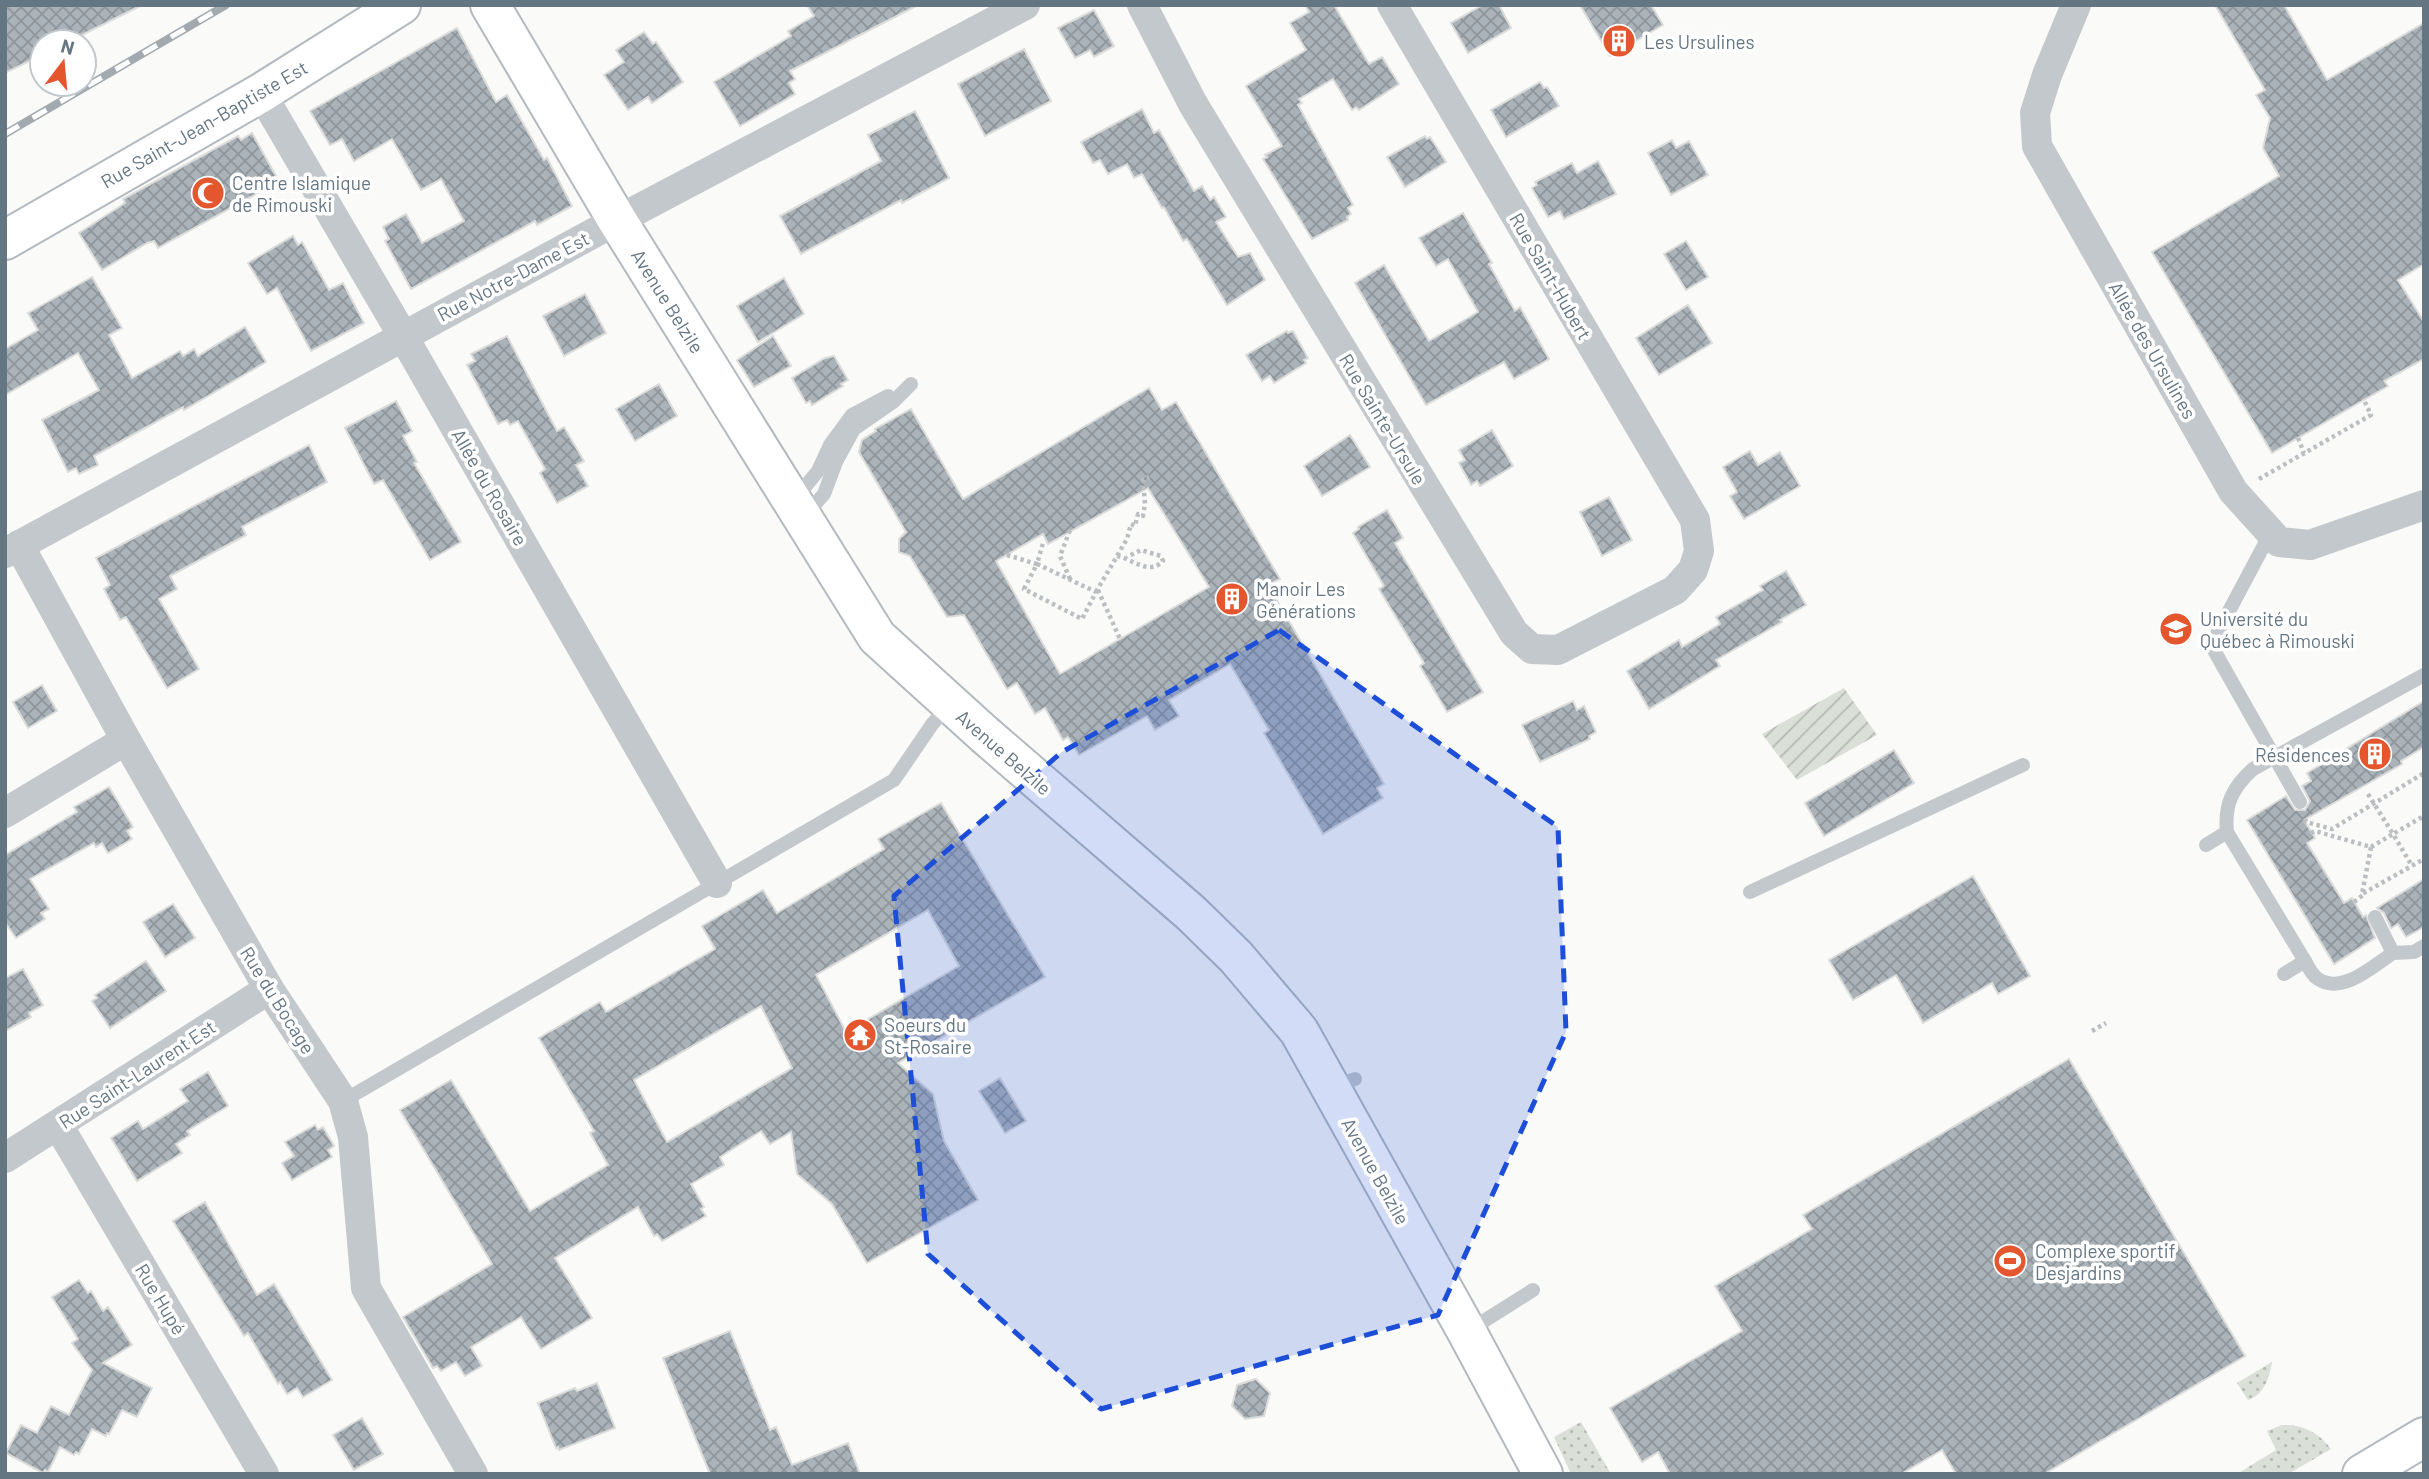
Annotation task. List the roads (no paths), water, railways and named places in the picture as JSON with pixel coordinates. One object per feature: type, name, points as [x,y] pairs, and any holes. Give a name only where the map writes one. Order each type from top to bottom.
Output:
[{"type":"street","name":"Avenue Belzile","points":[[490,5],[617,220],[877,637],[951,705],[1191,913],[1236,957],[1342,1084],[1467,1332],[1543,1474]]},
{"type":"street","name":"Rue Notre-Dame Est","points":[[12,549],[617,220],[1025,5]]},
{"type":"street","name":"Rue Sainte-Ursule","points":[[1142,5],[1193,104],[1514,633],[1532,649],[1558,650],[1675,590],[1693,570],[1699,551]]},
{"type":"street","name":"Rue Saint-Hubert","points":[[1392,5],[1695,520],[1699,551]]},
{"type":"street","name":"Allée des Ursulines","points":[[2076,5],[2047,75],[2035,113],[2037,146],[2233,491],[2279,541],[2310,545],[2424,506]]},
{"type":"street","name":"Rue Saint-Jean-Baptiste Est","points":[[5,240],[261,93],[400,6]]},
{"type":"street","name":"Allée du Rosaire","points":[[261,93],[717,883]]},
{"type":"street","name":"Rue du Bocage","points":[[12,549],[126,740],[269,989],[343,1101],[353,1137],[366,1288],[473,1474]]},
{"type":"street","points":[[5,813],[126,740]]},
{"type":"street","name":"Rue Saint-Laurent Est","points":[[5,1158],[269,989]]},
{"type":"street","name":"Rue Hupé","points":[[58,1125],[264,1474]]},
{"type":"street","points":[[2362,1474],[2424,1437]]},
{"type":"lane","points":[[911,384],[893,402],[855,429],[836,461],[824,494],[798,510],[830,445],[852,415],[911,384]]},
{"type":"lane","points":[[2271,533],[2211,645],[2300,802]]},
{"type":"lane","points":[[2424,675],[2253,769],[2238,782],[2228,800],[2226,821],[2227,832],[2316,978],[2330,984],[2347,983],[2393,953],[2414,951],[2424,946]]},
{"type":"lane","points":[[343,1101],[894,780],[933,723],[951,705]]},
{"type":"lane","points":[[1750,892],[2023,765]]},
{"type":"lane","points":[[2206,845],[2227,832]]},
{"type":"lane","points":[[2375,917],[2393,953]]},
{"type":"lane","points":[[2284,974],[2305,961]]},
{"type":"lane","points":[[1467,1332],[1534,1290]]},
{"type":"railway","points":[[5,134],[226,5]]},
{"type":"place","name":"Les Ursulines","points":[[1619,41]]},
{"type":"place","name":"Centre Islamique de Rimouski","points":[[208,193]]},
{"type":"place","name":"Manoir Les Générations","points":[[1232,599]]},
{"type":"place","name":"Université du Québec à Rimouski","points":[[2176,629]]},
{"type":"place","name":"Résidences","points":[[2375,754]]},
{"type":"place","name":"Soeurs du St-Rosaire","points":[[860,1035]]},
{"type":"place","name":"Complexe sportif Desjardins","points":[[2010,1261]]}]
